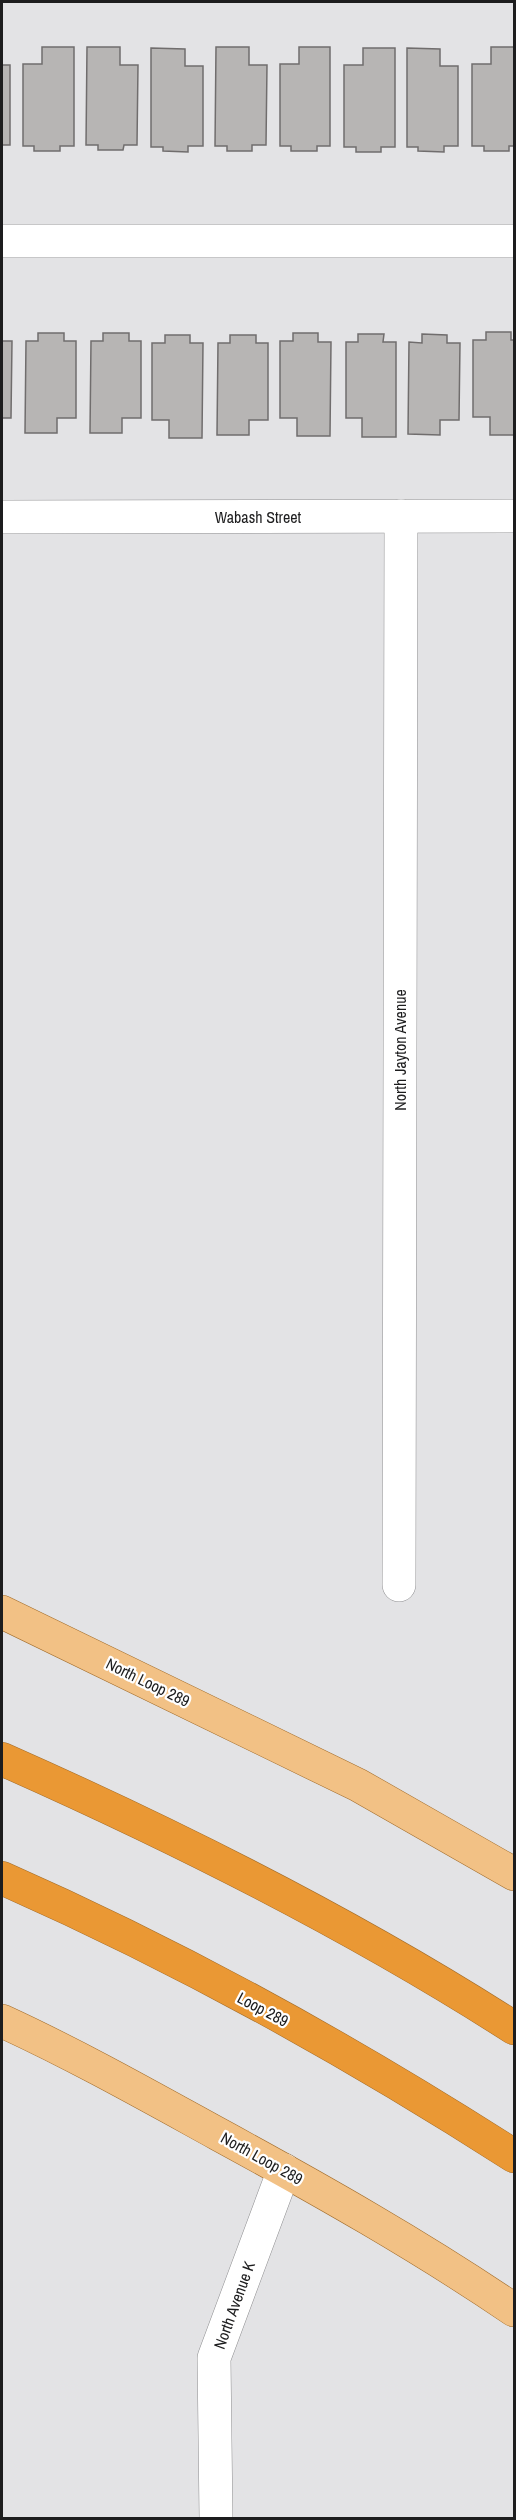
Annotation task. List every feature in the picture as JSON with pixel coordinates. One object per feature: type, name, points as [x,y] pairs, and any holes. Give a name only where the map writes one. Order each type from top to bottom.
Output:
[{"type":"highway","points":[[2,1759],[114,1809],[253,1879],[391,1955],[514,2028]]},
{"type":"highway","name":"Loop 289","points":[[2,1878],[183,1966],[339,2050],[514,2156]]},
{"type":"main road","name":"North Loop 289","points":[[2,1612],[358,1785],[514,1874]]},
{"type":"main road","name":"North Loop 289","points":[[2,2020],[68,2052],[284,2170],[473,2282],[514,2310]]},
{"type":"street","points":[[2,242],[514,241]]},
{"type":"street","name":"North Jayton Avenue","points":[[399,1585],[401,516]]},
{"type":"street","name":"Wabash Street","points":[[2,517],[514,516]]},
{"type":"street","name":"North Avenue K","points":[[216,2518],[214,2358],[284,2170]]},
{"type":"building","points":[[42,47],[74,47],[74,146],[60,146],[60,151],[34,151],[34,146],[23,146],[23,64],[42,64]]},
{"type":"building","points":[[87,47],[120,47],[120,65],[138,65],[137,145],[124,145],[123,150],[98,150],[98,145],[86,145]]},
{"type":"building","points":[[216,47],[249,47],[249,65],[267,65],[266,145],[252,145],[252,151],[227,151],[227,146],[215,146]]},
{"type":"building","points":[[299,47],[330,47],[330,146],[317,146],[317,151],[291,151],[291,146],[280,146],[280,64],[299,64]]},
{"type":"building","points":[[491,47],[514,47],[514,146],[509,146],[509,151],[484,151],[484,146],[472,146],[472,64],[491,64]]},
{"type":"building","points":[[151,48],[185,49],[185,66],[203,66],[203,146],[188,146],[188,152],[163,151],[163,147],[151,147]]},
{"type":"building","points":[[363,48],[395,48],[395,147],[381,147],[381,152],[356,152],[356,147],[344,147],[344,65],[363,65]]},
{"type":"building","points":[[407,48],[440,49],[440,66],[458,66],[458,146],[444,146],[444,152],[418,151],[418,147],[407,147]]},
{"type":"building","points":[[2,65],[10,65],[10,145],[2,145]]},
{"type":"building","points":[[486,332],[511,332],[511,340],[514,340],[514,435],[490,435],[490,417],[473,417],[473,340],[486,340]]},
{"type":"building","points":[[38,333],[64,333],[64,341],[76,341],[76,418],[57,418],[57,433],[25,433],[26,341],[38,341]]},
{"type":"building","points":[[103,333],[129,333],[129,341],[141,341],[141,418],[122,418],[122,433],[90,433],[91,341],[103,341]]},
{"type":"building","points":[[293,333],[318,333],[318,342],[331,342],[330,436],[297,436],[297,418],[280,418],[280,341],[293,341]]},
{"type":"building","points":[[358,334],[384,334],[383,342],[396,342],[396,437],[362,437],[362,418],[346,418],[346,342],[358,342]]},
{"type":"building","points":[[422,334],[447,335],[447,343],[460,343],[459,420],[440,420],[440,435],[408,434],[409,342],[422,343]]},
{"type":"building","points":[[165,335],[190,335],[190,343],[203,343],[202,438],[169,438],[169,420],[152,420],[152,343],[165,343]]},
{"type":"building","points":[[230,335],[256,335],[256,343],[268,343],[268,420],[249,420],[249,435],[217,435],[218,343],[230,343]]},
{"type":"building","points":[[2,341],[12,341],[11,418],[2,418]]}]
